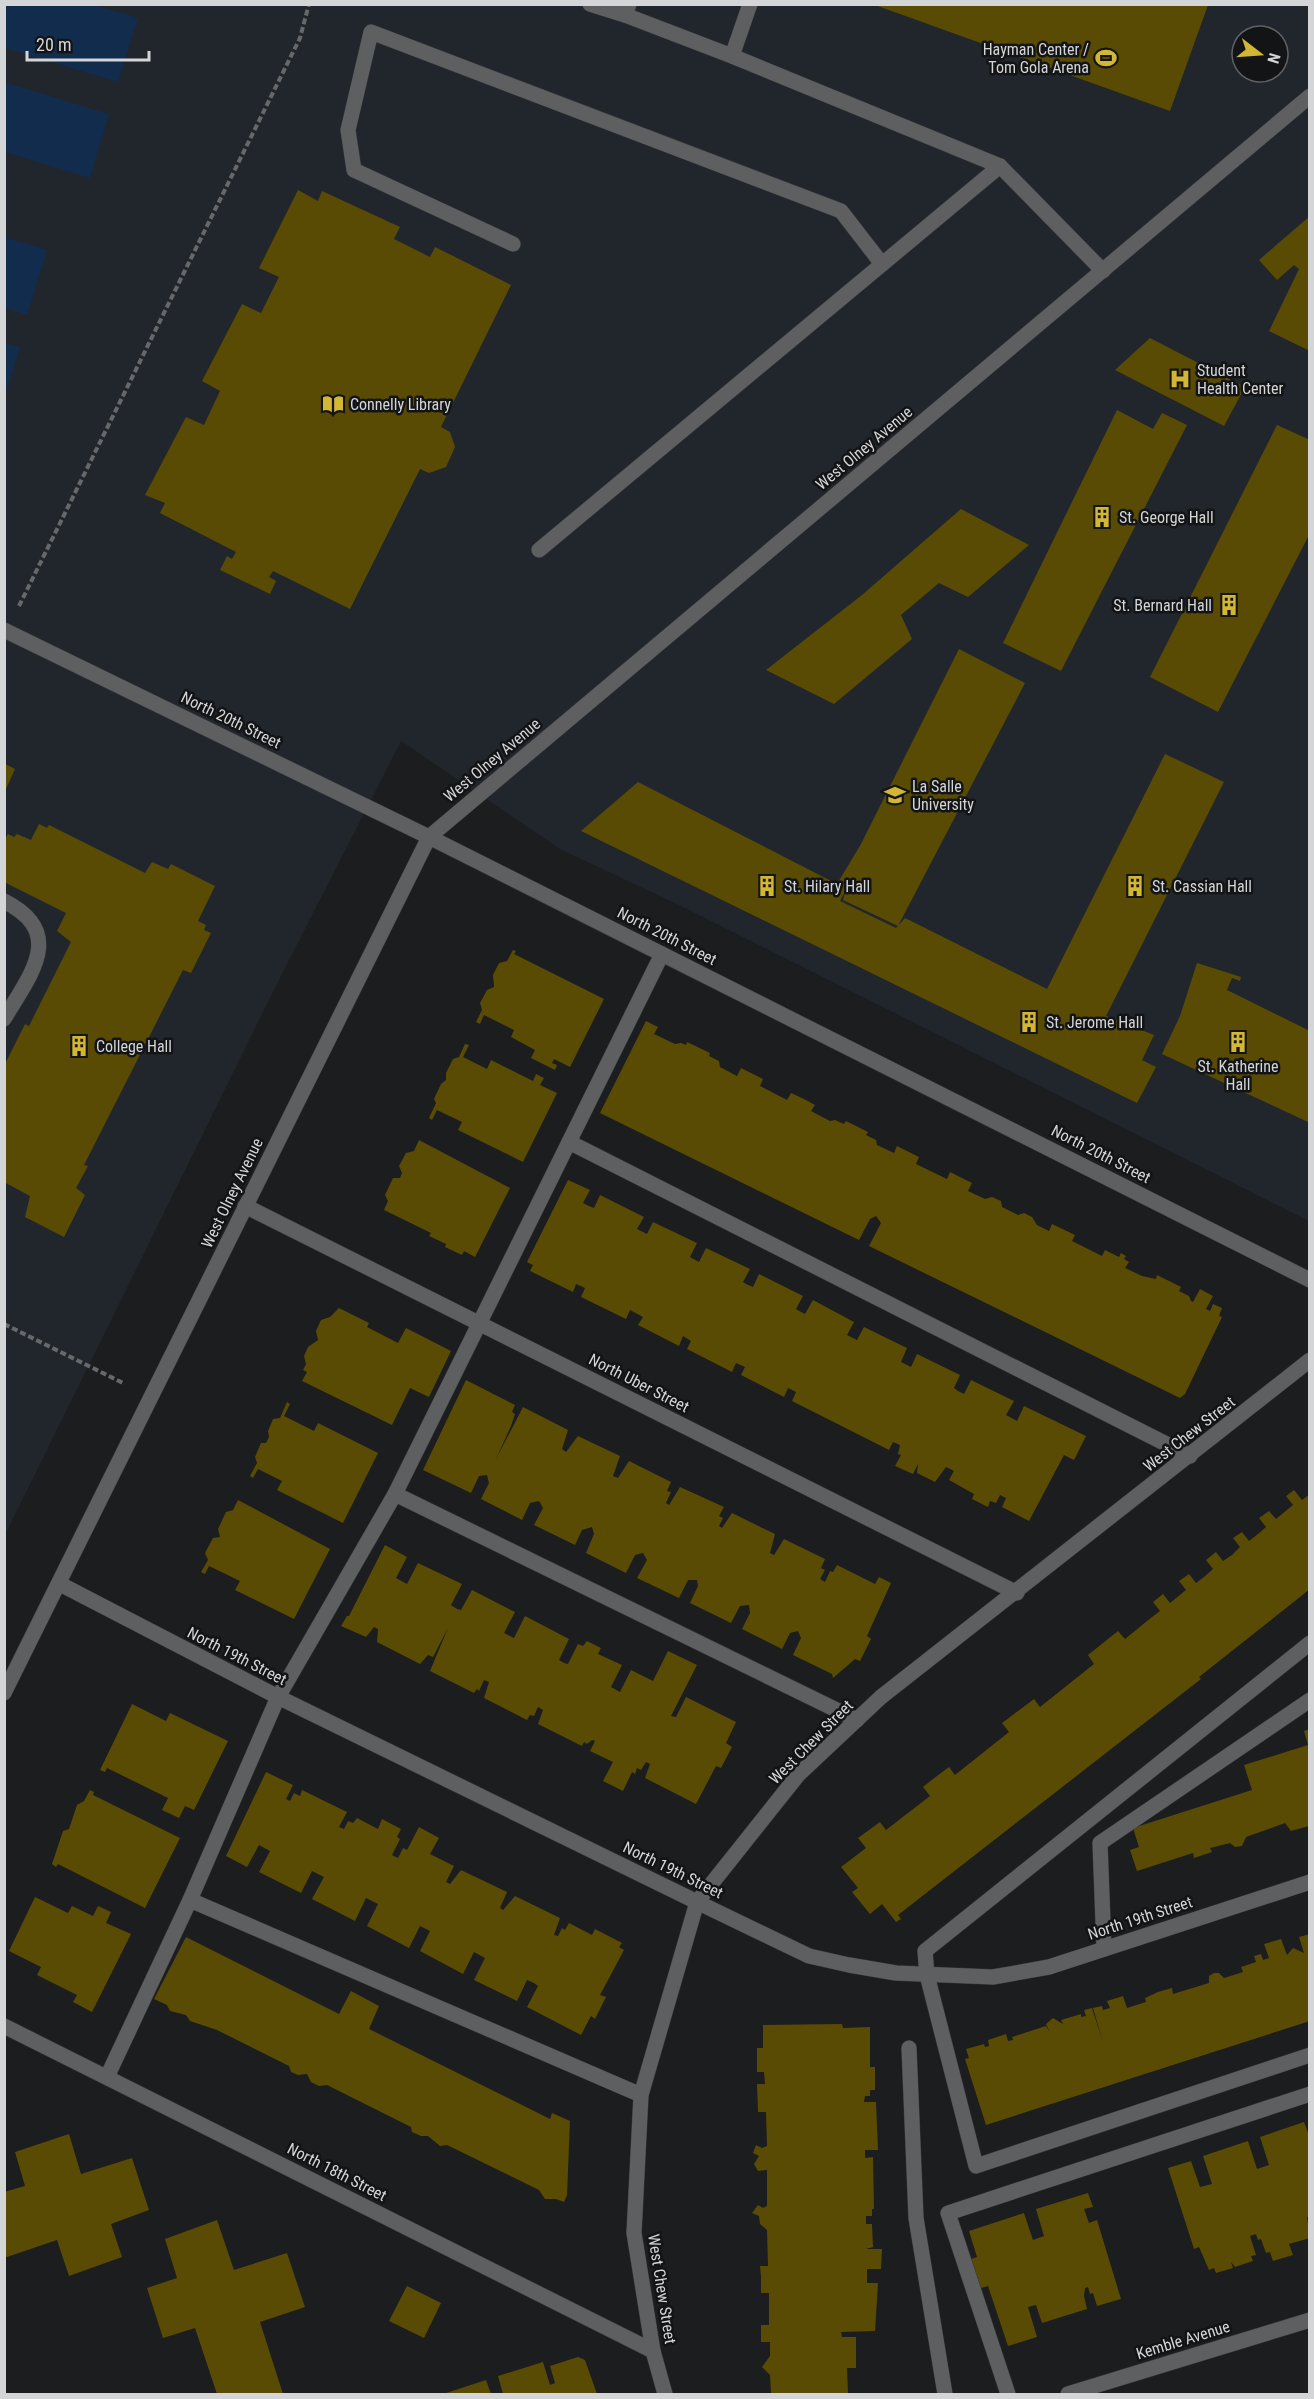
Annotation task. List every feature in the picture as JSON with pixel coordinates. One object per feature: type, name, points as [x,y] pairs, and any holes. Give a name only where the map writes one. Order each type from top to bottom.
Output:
[{"type":"street","points":[[590,4],[627,10],[732,56],[1000,166],[1102,270]]},
{"type":"street","points":[[732,56],[750,4]]},
{"type":"street","points":[[513,244],[354,170],[348,130],[371,32],[841,211],[882,264]]},
{"type":"street","name":"West Olney Avenue","points":[[4,1693],[429,837],[1308,99]]},
{"type":"street","points":[[539,550],[1000,166]]},
{"type":"street","name":"North 20th Street","points":[[6,630],[429,837],[1310,1280]]},
{"type":"street","points":[[4,901],[27,916],[36,927],[41,942],[36,961],[4,1019]]},
{"type":"street","points":[[107,2077],[190,1900],[278,1697],[395,1494],[477,1322],[662,954]]},
{"type":"street","points":[[569,1142],[1190,1456]]},
{"type":"street","name":"North Uber Street","points":[[245,1206],[1017,1593]]},
{"type":"street","name":"West Chew Street","points":[[665,2394],[653,2351],[634,2233],[640,2095],[697,1902],[798,1775],[881,1697],[1017,1593],[1310,1360]]},
{"type":"street","points":[[395,1494],[857,1719]]},
{"type":"street","name":"North 19th Street","points":[[60,1584],[278,1697],[809,1956],[896,1973],[993,1977],[1049,1967],[1310,1882]]},
{"type":"street","points":[[1310,1643],[925,1951],[927,1975],[976,2166],[1310,2055]]},
{"type":"street","points":[[1104,1949],[1100,1843],[1310,1700]]},
{"type":"street","points":[[190,1900],[640,2095]]},
{"type":"street","name":"North 18th Street","points":[[4,2026],[653,2351]]},
{"type":"street","points":[[909,2048],[916,2218],[945,2394]]},
{"type":"street","points":[[1008,2394],[948,2213],[1310,2094]]},
{"type":"street","name":"Kemble Avenue","points":[[1068,2394],[1310,2320]]},
{"type":"path","points":[[6,630],[300,38],[309,4]]},
{"type":"path","points":[[4,1324],[152,1397]]},
{"type":"shaded area","points":[[4,5],[95,5],[138,18],[118,82],[5,48]]},
{"type":"shaded area","name":"La Salle University","points":[[5,5],[1309,5],[1309,1221],[683,907],[560,849],[401,741],[277,984],[5,1535]]},
{"type":"shaded area","points":[[4,82],[109,114],[90,178],[5,152]]},
{"type":"shaded area","points":[[4,237],[47,250],[27,315],[5,308]]},
{"type":"shaded area","points":[[4,343],[20,347],[5,397]]},
{"type":"building","name":"Hayman Center / Tom Gola Arena","points":[[875,5],[1208,5],[1170,111]]},
{"type":"building","name":"Connelly Library","points":[[298,190],[318,201],[322,191],[400,227],[394,239],[430,257],[435,247],[511,285],[441,427],[450,432],[455,447],[446,467],[429,473],[420,469],[350,609],[273,571],[269,577],[276,581],[270,594],[220,570],[227,556],[232,559],[236,552],[160,513],[165,503],[145,495],[186,417],[204,425],[220,391],[202,381],[242,304],[261,313],[279,277],[259,268]]},
{"type":"building","points":[[1310,216],[1310,351],[1269,331],[1299,269],[1294,265],[1277,280],[1259,260]]},
{"type":"building","name":"Student Health Center","points":[[1150,338],[1245,387],[1224,426],[1115,370]]},
{"type":"building","name":"St. George Hall","points":[[1117,410],[1153,429],[1162,413],[1187,425],[1061,671],[1003,643]]},
{"type":"building","name":"St. Bernard Hall","points":[[1277,425],[1310,440],[1310,533],[1218,712],[1150,677]]},
{"type":"building","points":[[961,509],[1029,545],[968,597],[939,583],[901,615],[912,639],[834,704],[766,670],[862,595]]},
{"type":"building","points":[[959,649],[1025,683],[898,925],[905,918],[1047,989],[1165,754],[1224,782],[1106,1016],[1154,1035],[1142,1060],[1156,1067],[1137,1103],[581,831],[638,782],[837,884],[861,844]],"holes":[[[846,889],[843,900],[898,926],[896,928],[840,901]]]},
{"type":"building","points":[[5,764],[15,769],[5,791]]},
{"type":"building","name":"College Hall","points":[[39,824],[47,828],[49,825],[145,873],[152,862],[168,869],[171,864],[215,886],[198,921],[206,925],[204,930],[211,933],[191,973],[183,970],[84,1165],[88,1166],[76,1188],[85,1195],[64,1237],[25,1217],[30,1196],[4,1182],[4,1066],[25,1024],[29,1026],[71,942],[57,931],[66,913],[4,882],[4,841],[8,834],[14,837],[17,834],[31,840]]},
{"type":"building","points":[[513,950],[516,951],[514,954],[604,999],[570,1067],[554,1059],[552,1063],[557,1065],[555,1070],[531,1058],[535,1050],[511,1037],[514,1030],[484,1015],[480,1024],[476,1022],[482,1010],[480,1003],[487,990],[494,987],[493,975],[499,963],[507,961]]},
{"type":"building","name":"St. Katherine Hall","points":[[1197,963],[1241,977],[1240,981],[1232,978],[1227,990],[1310,1031],[1310,1123],[1162,1054],[1180,1016]]},
{"type":"building","points":[[646,1021],[658,1027],[654,1034],[675,1044],[686,1045],[687,1042],[710,1053],[709,1056],[719,1061],[720,1067],[737,1076],[741,1068],[763,1079],[760,1086],[787,1100],[791,1093],[804,1099],[815,1105],[811,1111],[830,1121],[835,1120],[844,1124],[846,1121],[868,1132],[866,1135],[876,1140],[877,1145],[894,1153],[897,1146],[919,1157],[916,1164],[947,1179],[950,1172],[972,1183],[968,1191],[985,1199],[992,1197],[1001,1201],[1002,1207],[1018,1215],[1024,1213],[1032,1217],[1037,1225],[1049,1231],[1052,1224],[1075,1235],[1072,1241],[1102,1256],[1105,1250],[1119,1257],[1121,1253],[1129,1262],[1125,1268],[1142,1276],[1156,1279],[1157,1275],[1181,1287],[1179,1291],[1189,1296],[1193,1302],[1200,1289],[1213,1296],[1206,1309],[1210,1311],[1213,1304],[1222,1308],[1219,1316],[1222,1317],[1185,1394],[1180,1398],[869,1246],[881,1223],[876,1216],[870,1219],[859,1240],[600,1113]]},
{"type":"building","points":[[465,1044],[469,1045],[463,1057],[487,1069],[491,1060],[533,1081],[536,1074],[544,1078],[540,1085],[557,1093],[523,1162],[458,1130],[462,1122],[437,1110],[432,1120],[429,1118],[436,1103],[434,1099],[441,1084],[446,1080],[446,1073],[453,1059],[459,1057]]},
{"type":"building","points":[[419,1140],[510,1188],[475,1257],[464,1251],[462,1255],[445,1247],[446,1244],[429,1236],[431,1233],[384,1210],[388,1201],[385,1195],[393,1178],[400,1178],[402,1173],[399,1166],[406,1153],[414,1151]]},
{"type":"building","points":[[568,1180],[590,1190],[583,1203],[589,1206],[594,1208],[600,1195],[644,1217],[637,1229],[647,1234],[653,1222],[697,1243],[690,1257],[699,1262],[706,1248],[750,1269],[743,1282],[746,1284],[753,1287],[759,1274],[803,1296],[796,1309],[805,1314],[813,1300],[854,1322],[847,1335],[857,1340],[864,1327],[907,1348],[901,1362],[911,1367],[917,1354],[960,1375],[954,1388],[964,1394],[971,1380],[1014,1401],[1006,1415],[1017,1421],[1024,1406],[1086,1436],[1074,1460],[1064,1455],[1029,1521],[1002,1507],[1006,1498],[1000,1495],[996,1503],[990,1501],[988,1507],[972,1499],[974,1494],[949,1480],[954,1471],[946,1467],[935,1482],[917,1473],[918,1464],[913,1474],[895,1466],[901,1455],[898,1454],[900,1445],[893,1442],[889,1450],[792,1401],[796,1392],[788,1388],[784,1397],[741,1375],[745,1367],[736,1363],[732,1372],[687,1349],[691,1341],[683,1336],[679,1346],[638,1325],[643,1317],[630,1310],[626,1319],[581,1297],[585,1288],[576,1284],[573,1292],[530,1271],[533,1265],[527,1262]]},
{"type":"building","points":[[339,1308],[369,1323],[367,1327],[398,1343],[406,1328],[451,1351],[429,1397],[410,1388],[392,1425],[302,1381],[307,1372],[303,1370],[306,1364],[304,1356],[308,1347],[318,1340],[316,1331],[321,1320],[330,1317]]},
{"type":"building","points":[[466,1380],[515,1405],[511,1426],[496,1459],[523,1407],[568,1430],[562,1449],[566,1452],[578,1436],[620,1456],[613,1476],[618,1478],[629,1461],[671,1482],[667,1491],[671,1492],[666,1503],[669,1505],[680,1487],[724,1507],[719,1516],[723,1518],[719,1526],[722,1528],[732,1513],[775,1534],[770,1553],[774,1555],[784,1539],[825,1559],[821,1568],[825,1570],[820,1579],[825,1582],[830,1571],[833,1572],[837,1565],[875,1584],[879,1577],[891,1583],[867,1636],[871,1639],[860,1661],[855,1659],[833,1678],[832,1674],[793,1655],[801,1638],[798,1631],[790,1633],[782,1649],[742,1629],[750,1613],[749,1605],[740,1606],[731,1623],[690,1603],[698,1586],[697,1580],[688,1580],[679,1598],[637,1578],[647,1560],[643,1553],[635,1555],[626,1573],[586,1553],[594,1534],[592,1527],[582,1530],[575,1545],[534,1525],[543,1508],[539,1501],[530,1503],[522,1520],[481,1499],[489,1483],[487,1475],[479,1476],[471,1493],[423,1470]]},
{"type":"building","points":[[287,1402],[290,1404],[284,1416],[314,1431],[318,1423],[378,1453],[343,1523],[277,1490],[282,1481],[258,1469],[253,1478],[250,1476],[257,1463],[255,1457],[261,1443],[266,1443],[269,1437],[268,1431],[273,1419],[280,1418]]},
{"type":"building","points":[[1294,1490],[1302,1500],[1310,1494],[1310,1589],[1199,1677],[1201,1679],[898,1915],[901,1919],[896,1922],[882,1904],[870,1914],[852,1892],[858,1888],[841,1867],[866,1848],[858,1838],[880,1822],[886,1830],[930,1796],[923,1787],[949,1767],[955,1775],[1009,1732],[1002,1723],[1034,1699],[1040,1707],[1094,1664],[1088,1655],[1118,1631],[1125,1639],[1160,1611],[1153,1602],[1163,1594],[1170,1603],[1186,1590],[1179,1581],[1189,1574],[1196,1583],[1204,1577],[1213,1569],[1206,1560],[1216,1552],[1223,1561],[1232,1555],[1240,1547],[1233,1538],[1242,1532],[1249,1541],[1258,1534],[1266,1527],[1259,1518],[1269,1511],[1276,1519],[1293,1505],[1286,1496]]},
{"type":"building","points":[[238,1500],[330,1549],[294,1619],[235,1590],[240,1581],[209,1566],[205,1574],[201,1572],[208,1560],[205,1553],[213,1538],[220,1537],[218,1529],[226,1512],[233,1510]]},
{"type":"building","points":[[385,1545],[407,1557],[396,1578],[407,1584],[418,1563],[462,1584],[451,1605],[457,1609],[461,1610],[472,1590],[515,1612],[504,1633],[514,1638],[525,1616],[569,1639],[559,1660],[564,1663],[568,1664],[578,1644],[583,1646],[587,1641],[601,1648],[598,1654],[622,1665],[611,1687],[620,1692],[631,1670],[653,1681],[668,1651],[697,1665],[671,1716],[676,1717],[686,1697],[736,1722],[726,1743],[732,1747],[721,1768],[716,1766],[696,1804],[645,1778],[650,1764],[646,1762],[641,1770],[637,1768],[635,1774],[632,1772],[623,1791],[603,1781],[613,1762],[590,1751],[595,1741],[592,1740],[587,1744],[584,1742],[582,1746],[538,1724],[543,1710],[538,1707],[534,1716],[530,1715],[527,1720],[484,1698],[489,1682],[484,1680],[479,1691],[477,1689],[474,1693],[430,1671],[448,1628],[433,1657],[428,1655],[420,1664],[377,1642],[378,1629],[374,1627],[366,1637],[341,1626],[349,1616]]},
{"type":"building","points":[[132,1704],[166,1721],[170,1713],[228,1741],[194,1810],[185,1806],[179,1818],[162,1810],[168,1798],[107,1768],[105,1772],[100,1770]]},
{"type":"building","points":[[1310,1729],[1309,1826],[1291,1831],[1285,1823],[1246,1837],[1242,1846],[1235,1847],[1230,1843],[1210,1848],[1212,1852],[1194,1858],[1193,1853],[1137,1871],[1130,1850],[1139,1847],[1133,1828],[1252,1790],[1244,1765],[1308,1745],[1304,1731]]},
{"type":"building","points":[[266,1772],[293,1785],[286,1799],[290,1801],[294,1793],[300,1796],[302,1790],[347,1812],[339,1827],[344,1829],[348,1821],[353,1823],[357,1818],[378,1829],[382,1819],[401,1829],[397,1837],[400,1839],[392,1855],[398,1858],[403,1848],[407,1850],[419,1827],[439,1838],[430,1854],[454,1866],[446,1882],[450,1884],[461,1870],[507,1892],[500,1908],[503,1910],[515,1896],[560,1918],[554,1935],[558,1936],[562,1928],[565,1930],[569,1923],[592,1935],[595,1929],[622,1943],[619,1947],[624,1950],[600,1995],[606,1997],[595,2019],[591,2016],[581,2035],[527,2007],[538,1986],[534,1983],[527,1980],[517,2001],[474,1980],[485,1958],[474,1952],[463,1974],[420,1951],[430,1931],[420,1926],[409,1948],[367,1926],[378,1904],[366,1898],[355,1921],[312,1899],[324,1877],[312,1871],[301,1893],[259,1872],[270,1851],[259,1845],[247,1867],[226,1856]]},
{"type":"building","points":[[90,1790],[94,1792],[93,1795],[180,1838],[145,1908],[58,1864],[56,1867],[52,1864],[63,1831],[69,1829],[77,1805],[84,1801]]},
{"type":"building","points":[[35,1897],[68,1913],[72,1906],[93,1916],[98,1906],[111,1912],[106,1923],[131,1934],[92,2012],[73,2002],[77,1995],[37,1975],[41,1967],[9,1951]]},
{"type":"building","points":[[1310,1934],[1310,2021],[986,2125],[965,2059],[969,2058],[966,2049],[984,2044],[985,2047],[989,2046],[988,2040],[1006,2034],[1008,2041],[1013,2040],[1012,2037],[1046,2026],[1050,2033],[1046,2024],[1053,2018],[1063,2024],[1061,2020],[1081,2014],[1081,2017],[1086,2016],[1084,2010],[1092,2008],[1103,2042],[1093,2008],[1102,2006],[1103,2010],[1110,2008],[1107,2001],[1123,1996],[1127,2008],[1146,2002],[1145,1998],[1158,1992],[1172,1988],[1173,1994],[1209,1983],[1209,1976],[1214,1973],[1219,1973],[1224,1978],[1243,1972],[1241,1967],[1256,1962],[1254,1956],[1261,1954],[1263,1960],[1269,1958],[1264,1944],[1281,1939],[1287,1955],[1293,1948],[1304,1953],[1299,1937]]},
{"type":"building","points":[[186,1937],[339,2014],[351,1991],[379,2006],[369,2029],[550,2119],[552,2113],[570,2121],[567,2195],[564,2202],[545,2199],[539,2190],[447,2145],[440,2146],[428,2136],[412,2132],[411,2127],[327,2085],[319,2086],[311,2082],[307,2074],[298,2075],[291,2072],[289,2066],[217,2030],[190,2021],[186,2015],[170,2011],[167,2005],[154,1999]]},
{"type":"building","points":[[842,2024],[843,2028],[870,2027],[870,2067],[875,2067],[875,2090],[870,2090],[870,2096],[865,2096],[864,2102],[876,2102],[878,2150],[865,2150],[865,2158],[873,2157],[874,2209],[872,2209],[872,2216],[866,2216],[866,2224],[872,2224],[873,2247],[866,2249],[882,2249],[881,2269],[867,2269],[867,2283],[878,2283],[875,2331],[841,2332],[842,2337],[856,2337],[856,2368],[847,2368],[848,2393],[773,2394],[771,2393],[770,2375],[762,2367],[770,2356],[770,2342],[761,2342],[761,2325],[769,2325],[769,2293],[761,2293],[760,2266],[768,2266],[767,2230],[760,2224],[759,2216],[752,2213],[758,2205],[763,2208],[767,2206],[767,2170],[758,2171],[754,2164],[759,2156],[753,2153],[756,2145],[762,2148],[767,2146],[766,2112],[758,2112],[757,2084],[765,2084],[764,2072],[757,2072],[757,2048],[763,2048],[763,2025]]},
{"type":"building","points":[[1304,2122],[1310,2138],[1310,2216],[1307,2217],[1310,2238],[1289,2244],[1293,2255],[1273,2261],[1270,2252],[1266,2253],[1261,2239],[1258,2240],[1256,2234],[1250,2236],[1256,2255],[1251,2256],[1253,2261],[1235,2267],[1231,2262],[1233,2268],[1216,2273],[1214,2268],[1209,2270],[1199,2247],[1194,2249],[1168,2168],[1191,2161],[1200,2187],[1212,2184],[1203,2156],[1248,2141],[1257,2169],[1269,2165],[1260,2137]]},
{"type":"building","points":[[69,2134],[81,2174],[132,2158],[149,2210],[111,2224],[122,2257],[69,2276],[57,2240],[4,2258],[4,2192],[25,2186],[15,2152]]},
{"type":"building","points":[[1088,2193],[1093,2207],[1084,2209],[1089,2223],[1097,2220],[1121,2299],[1097,2306],[1093,2293],[1090,2294],[1088,2287],[1085,2288],[1084,2296],[1087,2309],[1042,2323],[1036,2305],[1028,2307],[1037,2337],[1008,2346],[988,2286],[981,2288],[971,2259],[977,2257],[969,2231],[1024,2213],[1033,2240],[1044,2236],[1036,2209]]},
{"type":"building","points":[[217,2220],[234,2270],[287,2253],[305,2307],[260,2322],[283,2394],[217,2394],[195,2328],[163,2338],[147,2288],[177,2278],[165,2239]]},
{"type":"building","points":[[407,2286],[441,2303],[424,2338],[389,2321]]},
{"type":"building","points":[[578,2357],[585,2360],[597,2394],[503,2394],[498,2376],[543,2362],[550,2385],[555,2383],[550,2366]]},
{"type":"building","points":[[486,2380],[491,2394],[443,2394]]},
{"type":"place","name":"Hayman Center / Tom Gola Arena","points":[[1106,58]]},
{"type":"place","name":"Student Health Center","points":[[1180,379]]},
{"type":"place","name":"Connelly Library","points":[[333,404]]},
{"type":"place","name":"St. George Hall","points":[[1102,517]]},
{"type":"place","name":"St. Bernard Hall","points":[[1229,605]]},
{"type":"place","name":"La Salle University","points":[[895,795]]},
{"type":"place","name":"St. Hilary Hall","points":[[767,886]]},
{"type":"place","name":"St. Cassian Hall","points":[[1135,886]]},
{"type":"place","name":"St. Jerome Hall","points":[[1029,1022]]},
{"type":"place","name":"St. Katherine Hall","points":[[1238,1042]]},
{"type":"place","name":"College Hall","points":[[79,1046]]}]
